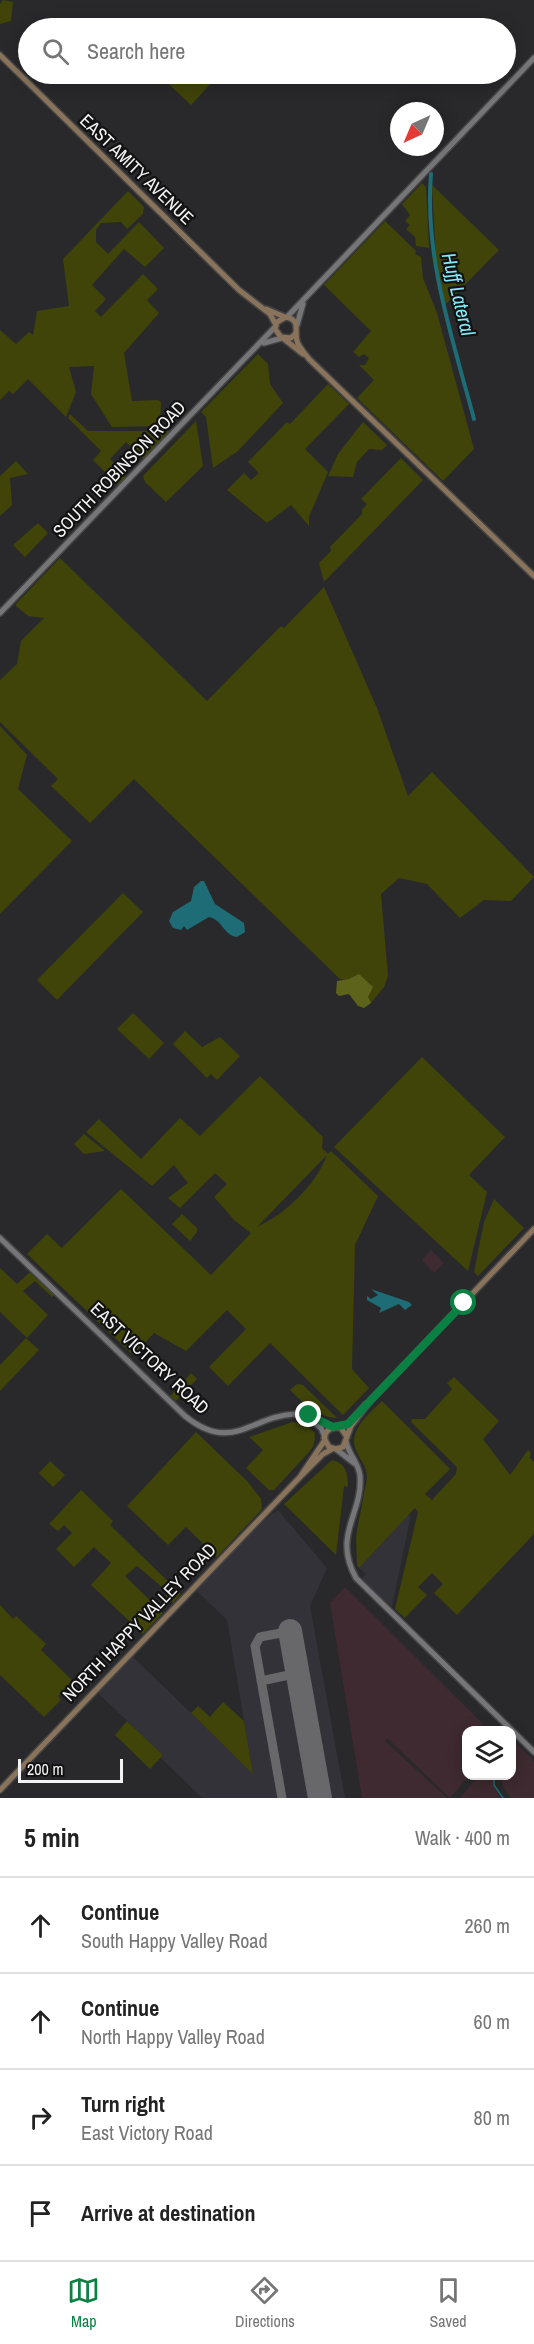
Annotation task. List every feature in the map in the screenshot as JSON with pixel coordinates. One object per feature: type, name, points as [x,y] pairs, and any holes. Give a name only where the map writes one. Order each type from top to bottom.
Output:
[{"type":"main road","name":"EAST AMITY AVENUE","points":[[0,55],[18,73]]},
{"type":"main road","name":"EAST AMITY AVENUE","points":[[30,84],[254,303],[272,316],[275,326]]},
{"type":"main road","name":"EAST AMITY AVENUE","points":[[254,303],[286,317]]},
{"type":"main road","points":[[309,359],[298,344],[297,326],[293,319],[286,317],[275,326],[283,338],[309,359],[534,576]]},
{"type":"main road","points":[[283,338],[291,338],[296,333]]},
{"type":"main road","points":[[370,1401],[351,1426],[343,1447],[334,1449],[325,1438],[327,1431],[348,1424],[534,1229]]},
{"type":"main road","points":[[335,1427],[344,1431],[346,1439]]},
{"type":"main road","name":"NORTH HAPPY VALLEY ROAD","points":[[300,1477],[325,1438]]},
{"type":"main road","name":"NORTH HAPPY VALLEY ROAD","points":[[0,1790],[300,1477],[323,1454],[334,1449]]},
{"type":"street","points":[[516,77],[534,58]]},
{"type":"street","points":[[286,317],[509,84]]},
{"type":"street","points":[[297,326],[300,310],[309,295]]},
{"type":"street","name":"SOUTH ROBINSON ROAD","points":[[0,613],[260,346],[275,326]]},
{"type":"street","name":"SOUTH ROBINSON ROAD","points":[[260,346],[283,338]]},
{"type":"street","name":"EAST VICTORY ROAD","points":[[0,1238],[185,1416],[198,1425],[214,1431],[233,1432],[284,1415],[305,1415],[335,1427]]},
{"type":"street","points":[[305,1415],[321,1428],[325,1438]]},
{"type":"street","points":[[346,1439],[356,1464],[359,1484],[347,1546],[348,1561],[356,1578],[534,1752]]},
{"type":"street","points":[[334,1449],[356,1464]]},
{"type":"shaded area","points":[[431,1250],[444,1263],[434,1273],[422,1260]]},
{"type":"shaded area","points":[[278,1510],[327,1568],[310,1606],[345,1798],[202,1798],[161,1758],[163,1755],[98,1693],[133,1657],[253,1773],[227,1620],[196,1590],[262,1521]]},
{"type":"shaded area","points":[[409,1514],[410,1519],[392,1607],[361,1580],[366,1574],[359,1568]]},
{"type":"shaded area","points":[[345,1587],[485,1726],[462,1726],[462,1780],[466,1780],[450,1798],[387,1738],[385,1741],[447,1798],[362,1798],[330,1603]]},
{"type":"shaded area","points":[[516,1745],[534,1761],[534,1798],[511,1798],[503,1786],[502,1780],[516,1780]]},
{"type":"shaded area","points":[[475,1780],[494,1780],[493,1784],[500,1798],[460,1798]]},
{"type":"green space","points":[[3,0],[13,2],[11,21],[0,24],[0,4]]},
{"type":"green space","points":[[169,84],[210,84],[191,105]]},
{"type":"green space","points":[[422,183],[426,187],[429,248],[416,246],[415,237],[406,229],[410,225],[405,221],[410,215],[402,204]]},
{"type":"green space","points":[[432,185],[499,250],[445,305],[436,260]]},
{"type":"green space","points":[[128,191],[144,207],[143,214],[127,229],[121,222],[101,223],[96,230],[96,242],[108,254],[139,222],[164,248],[145,267],[124,249],[92,285],[106,299],[95,311],[101,317],[143,274],[158,289],[147,300],[159,313],[124,353],[132,401],[158,400],[161,402],[160,426],[112,427],[91,394],[94,366],[69,367],[76,392],[66,417],[28,379],[13,394],[9,391],[0,400],[0,330],[16,344],[29,332],[33,335],[37,311],[69,306],[63,259]]},
{"type":"green space","points":[[385,221],[416,251],[415,254],[421,257],[423,278],[437,313],[474,449],[443,481],[357,398],[374,380],[359,365],[365,365],[369,358],[364,354],[359,357],[353,352],[371,331],[324,285]]},
{"type":"green space","points":[[258,354],[268,364],[270,384],[283,403],[238,451],[213,468],[206,417],[201,412]]},
{"type":"green space","points":[[328,384],[349,404],[305,449],[328,472],[309,517],[309,526],[291,505],[267,523],[227,490],[244,473],[251,480],[259,473],[248,462],[287,422],[290,424]]},
{"type":"green space","points":[[70,414],[88,431],[171,431],[144,459],[126,442],[110,459],[127,477],[119,486],[93,460],[101,451],[68,418]]},
{"type":"green space","points":[[196,421],[203,466],[166,502],[145,482],[143,476]]},
{"type":"green space","points":[[363,422],[387,445],[382,450],[369,449],[357,462],[353,477],[328,476],[338,454]]},
{"type":"green space","points":[[401,458],[423,480],[324,582],[319,563],[331,551],[330,547],[362,514],[367,504],[361,499]]},
{"type":"green space","points":[[16,461],[28,474],[10,478],[12,505],[0,516],[0,476]]},
{"type":"green space","points":[[38,523],[48,533],[25,557],[13,545]]},
{"type":"green space","points":[[60,558],[207,701],[281,626],[284,628],[324,587],[377,708],[408,796],[432,772],[534,877],[511,901],[484,900],[460,918],[427,884],[399,878],[381,894],[388,976],[384,987],[371,1003],[349,980],[340,979],[134,779],[90,823],[51,786],[58,779],[0,722],[0,680],[17,664],[21,641],[44,618],[28,616],[15,605]]},
{"type":"green space","points":[[0,726],[27,755],[18,789],[72,841],[0,914]]},
{"type":"green space","points":[[123,893],[143,912],[57,1000],[37,980]]},
{"type":"green space","points":[[359,974],[373,987],[368,997],[371,1003],[364,1008],[358,1006],[349,994],[339,996],[336,993],[337,981]]},
{"type":"green space","points":[[133,1013],[164,1043],[149,1059],[117,1029]]},
{"type":"green space","points":[[185,1031],[202,1047],[220,1037],[240,1056],[217,1080],[211,1074],[207,1078],[173,1044]]},
{"type":"green space","points":[[422,1057],[505,1137],[469,1175],[487,1192],[468,1271],[334,1147]]},
{"type":"green space","points":[[260,1076],[323,1137],[322,1148],[328,1154],[331,1151],[378,1196],[355,1245],[352,1369],[369,1388],[343,1415],[270,1343],[228,1386],[209,1367],[246,1329],[227,1310],[186,1351],[154,1333],[133,1355],[27,1254],[47,1234],[62,1248],[121,1189],[211,1275],[251,1233],[235,1221],[214,1197],[227,1184],[215,1173],[180,1208],[168,1198],[188,1183],[174,1165],[152,1186],[86,1132],[99,1119],[141,1159],[180,1118],[200,1136]],"holes":[[[327,1155],[322,1166],[299,1197],[279,1214],[257,1227]]]},
{"type":"green space","points":[[84,1134],[105,1151],[84,1154],[74,1144]]},
{"type":"green space","points":[[494,1199],[524,1228],[478,1276],[474,1272],[484,1222]]},
{"type":"green space","points":[[182,1214],[197,1228],[197,1232],[190,1241],[172,1224]]},
{"type":"green space","points":[[0,1268],[17,1284],[30,1272],[54,1295],[52,1297],[35,1281],[23,1291],[48,1315],[27,1338],[0,1312]]},
{"type":"green space","points":[[26,1338],[39,1350],[0,1391],[0,1365]]},
{"type":"green space","points":[[191,1373],[197,1379],[176,1401],[170,1396]]},
{"type":"green space","points":[[454,1377],[499,1421],[483,1439],[510,1475],[528,1450],[531,1453],[530,1458],[534,1462],[534,1534],[457,1615],[434,1593],[443,1584],[432,1573],[418,1587],[427,1595],[405,1618],[395,1609],[418,1512],[415,1508],[359,1568],[356,1536],[367,1473],[355,1448],[355,1434],[362,1422],[382,1401],[450,1469],[425,1494],[432,1500],[456,1474],[457,1467],[411,1422],[412,1419],[425,1419],[452,1389],[447,1383]]},
{"type":"green space","points":[[297,1384],[303,1385],[337,1418],[317,1412],[305,1404],[290,1390]]},
{"type":"green space","points":[[293,1422],[306,1425],[315,1433],[314,1445],[274,1490],[269,1490],[246,1468],[263,1450],[249,1437]]},
{"type":"green space","points":[[196,1432],[248,1482],[261,1499],[262,1509],[217,1557],[186,1527],[168,1545],[127,1506]]},
{"type":"green space","points":[[332,1460],[343,1466],[348,1482],[348,1487],[344,1486],[336,1555],[284,1504]]},
{"type":"green space","points":[[50,1461],[65,1475],[53,1487],[39,1473]]},
{"type":"green space","points":[[81,1490],[113,1521],[110,1525],[181,1594],[173,1603],[165,1596],[168,1592],[137,1566],[125,1576],[163,1613],[143,1634],[91,1585],[111,1563],[94,1547],[74,1567],[56,1549],[72,1533],[64,1525],[58,1531],[49,1524]]},
{"type":"green space","points":[[0,1605],[13,1619],[16,1616],[46,1644],[41,1650],[73,1681],[58,1696],[61,1700],[44,1717],[0,1675]]},
{"type":"green space","points":[[223,1702],[244,1721],[253,1774],[191,1713],[198,1706],[210,1717]]},
{"type":"green space","points":[[127,1721],[163,1755],[150,1769],[115,1735]]},
{"type":"water","points":[[204,881],[215,904],[244,923],[245,932],[237,937],[232,936],[217,921],[209,917],[187,930],[184,926],[181,930],[173,928],[169,921],[173,912],[191,901],[194,887]]},
{"type":"water","points":[[371,1289],[412,1305],[405,1310],[399,1304],[379,1313],[381,1308],[367,1300],[367,1296],[371,1299],[378,1295]]},
{"type":"waterway","name":"Huff Lateral","points":[[431,174],[430,205],[436,267],[449,329],[474,419]]},
{"type":"waterway","points":[[494,1780],[494,1785],[503,1798]]},
{"type":"taxiway","points":[[282,1798],[255,1646],[260,1637],[281,1633],[291,1636]]},
{"type":"taxiway","points":[[261,1681],[298,1673]]},
{"type":"runway","points":[[290,1631],[320,1798]]},
{"type":"route","points":[[309,1415],[333,1427],[348,1424],[464,1303]]}]
